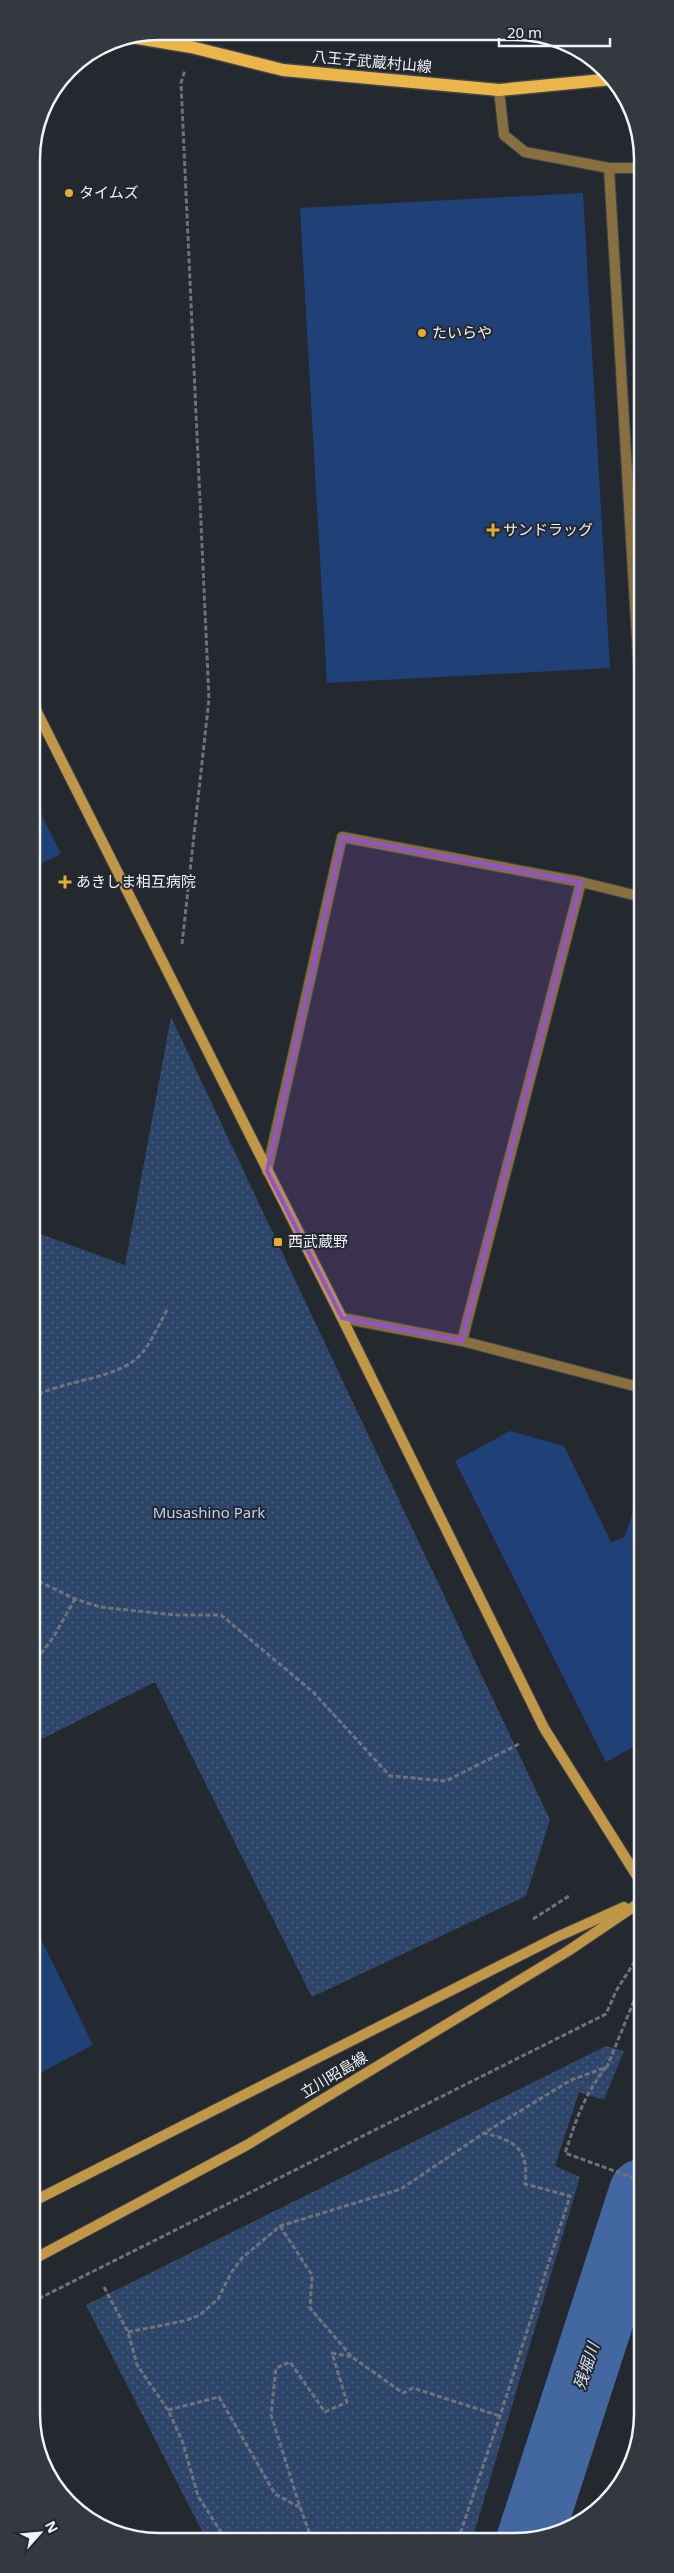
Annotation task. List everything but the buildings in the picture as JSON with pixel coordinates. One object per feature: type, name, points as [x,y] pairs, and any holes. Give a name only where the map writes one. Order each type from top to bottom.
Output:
[{"type":"main road","name":"八王子武蔵村山線","points":[[167,40],[283,70],[499,90],[605,80]]},
{"type":"main road","points":[[40,718],[342,1318],[544,1728],[634,1871]]},
{"type":"main road","name":"立川昭島線","points":[[40,2198],[557,1937],[634,1903]]},
{"type":"main road","name":"立川昭島線","points":[[40,2256],[247,2145],[568,1951],[634,1906]]},
{"type":"street","points":[[499,90],[504,135],[525,152],[609,168],[634,168]]},
{"type":"street","points":[[609,168],[634,576]]},
{"type":"street","points":[[267,1171],[342,837],[581,882],[634,895]]},
{"type":"street","points":[[462,1342],[581,882]]},
{"type":"street","points":[[342,1318],[462,1342],[634,1386]]},
{"type":"path","points":[[177,992],[209,699],[182,83],[191,47]]},
{"type":"path","points":[[40,1394],[64,1384],[117,1370],[129,1364],[141,1354],[167,1310]]},
{"type":"path","points":[[40,1582],[75,1599],[100,1607],[175,1615],[221,1615],[313,1692],[390,1776],[446,1781],[521,1743]]},
{"type":"path","points":[[40,1655],[54,1636],[75,1599]]},
{"type":"path","points":[[40,2298],[606,2014],[622,1982],[634,1964]]},
{"type":"path","points":[[634,2001],[607,2067],[590,2089],[583,2102],[565,2153],[634,2178]]},
{"type":"path","points":[[128,2332],[184,2321],[200,2315],[218,2299],[231,2273],[242,2258],[280,2226],[401,2189],[484,2133],[572,2080],[607,2067]]},
{"type":"path","points":[[460,2533],[570,2196],[525,2184],[526,2170],[523,2153],[510,2140],[484,2133]]},
{"type":"path","points":[[280,2226],[312,2276],[310,2308],[352,2357],[403,2393],[413,2388],[500,2416]]},
{"type":"path","points":[[104,2287],[128,2332],[137,2365],[168,2410],[182,2440],[198,2496],[222,2533]]},
{"type":"path","points":[[309,2533],[271,2415],[276,2368],[290,2362],[325,2412],[347,2402],[332,2353],[352,2357]]},
{"type":"path","points":[[168,2410],[219,2397],[275,2494],[300,2507]]},
{"type":"highlighted area","points":[[342,837],[581,882],[462,1341],[342,1318],[267,1171]]},
{"type":"green space","name":"Musashino Park","points":[[171,1017],[550,1820],[526,1896],[312,1997],[155,1682],[40,1740],[40,1234],[125,1265]]},
{"type":"green space","points":[[606,2046],[624,2051],[604,2100],[579,2092],[555,2166],[580,2177],[474,2533],[203,2533],[86,2305]]},
{"type":"waterway","name":"残堀川","points":[[532,2532],[634,2217]]},
{"type":"place","name":"タイムズ","points":[[69,193]]},
{"type":"place","name":"たいらや","points":[[422,333]]},
{"type":"place","name":"サンドラッグ","points":[[493,530]]},
{"type":"place","name":"あきしま相互病院","points":[[65,882]]},
{"type":"place","name":"西武蔵野","points":[[278,1242]]}]
